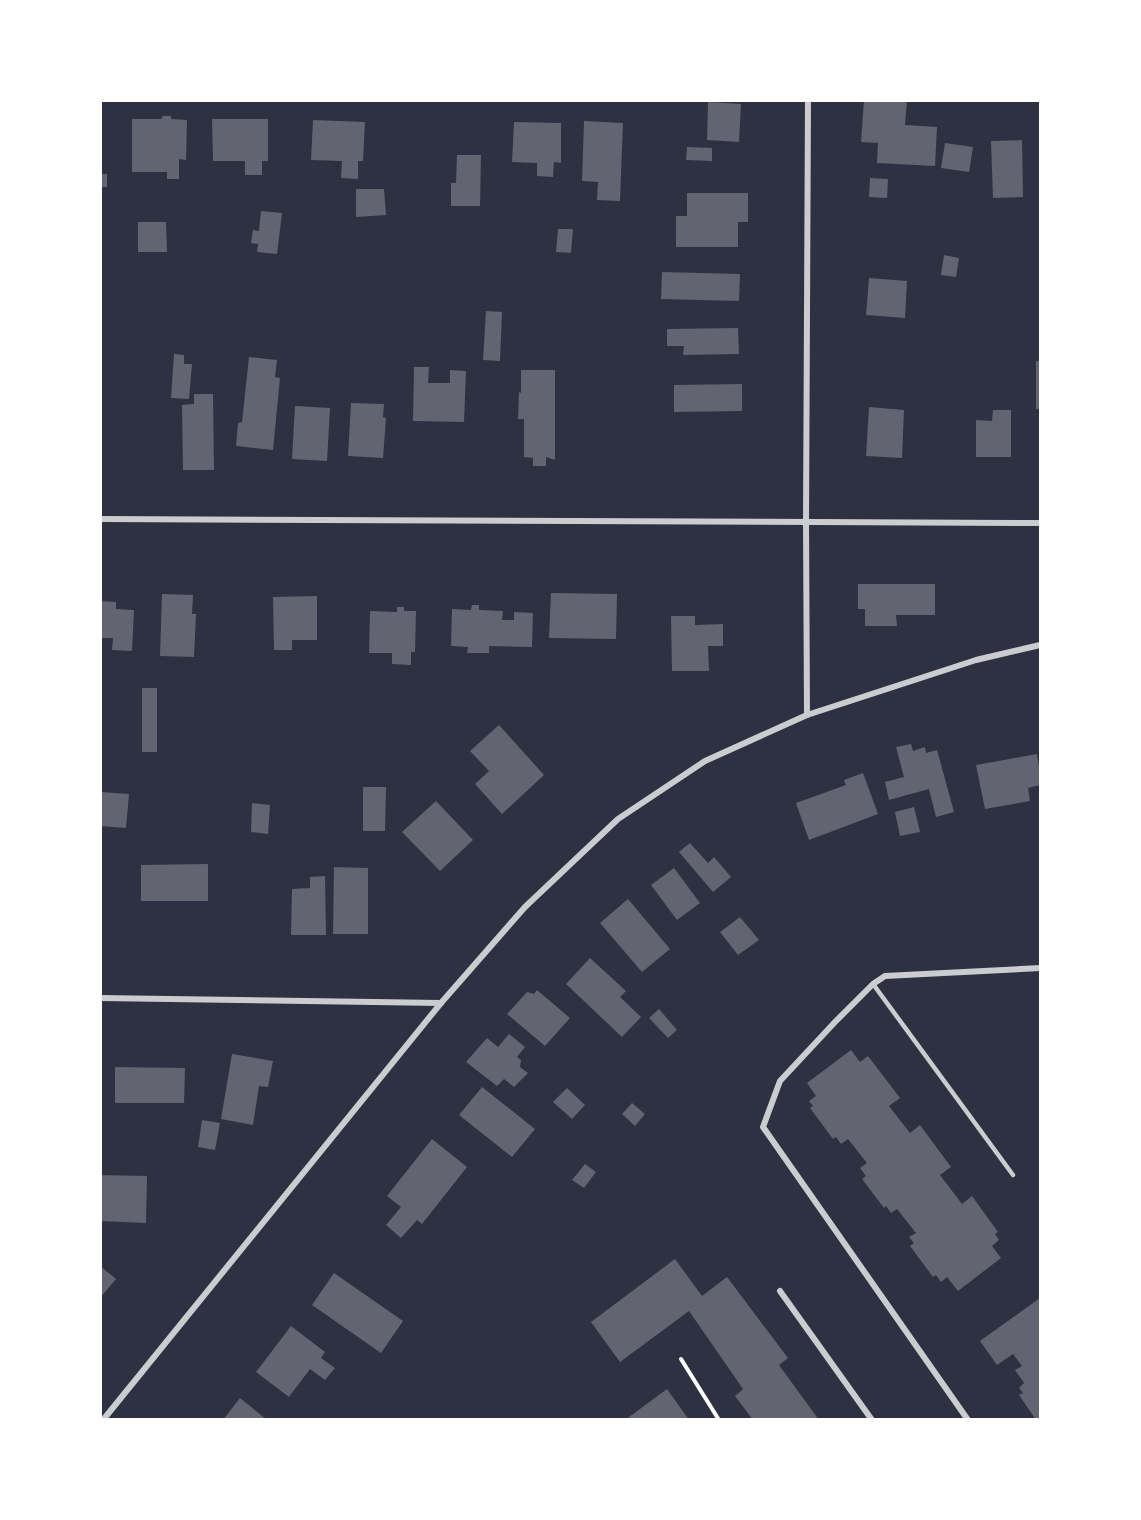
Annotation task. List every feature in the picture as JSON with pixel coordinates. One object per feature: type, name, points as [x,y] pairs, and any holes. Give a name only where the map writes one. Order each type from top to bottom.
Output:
[{"type":"street","points":[[807,715],[808,100]]},
{"type":"street","points":[[100,519],[1041,523]]},
{"type":"street","points":[[104,1419],[441,1003],[525,907],[618,819],[705,761],[807,715],[976,660],[1041,645]]},
{"type":"street","points":[[968,1419],[764,1127],[780,1081],[873,984],[885,976],[1041,968]]},
{"type":"street","points":[[100,998],[441,1003]]},
{"type":"street","points":[[780,1291],[872,1419]]},
{"type":"lane","points":[[873,984],[1013,1175]]},
{"type":"path","points":[[681,1359],[719,1419]]},
{"type":"building","points":[[864,100],[907,101],[905,125],[937,127],[935,166],[877,163],[878,143],[861,142]]},
{"type":"building","points":[[708,102],[741,104],[739,142],[707,140]]},
{"type":"building","points":[[163,116],[187,120],[186,160],[179,159],[179,179],[167,179],[167,172],[132,172],[132,119],[161,119]]},
{"type":"building","points":[[212,119],[268,119],[268,161],[262,161],[262,175],[245,175],[245,161],[213,161]]},
{"type":"building","points":[[313,120],[365,122],[363,161],[358,161],[358,179],[341,178],[342,161],[311,160]]},
{"type":"building","points":[[584,121],[623,123],[620,201],[597,200],[598,182],[582,181]]},
{"type":"building","points":[[514,122],[561,123],[561,163],[554,162],[553,177],[537,176],[537,163],[512,162]]},
{"type":"building","points":[[1022,140],[1023,197],[993,198],[991,141]]},
{"type":"building","points":[[945,143],[973,147],[969,172],[941,168]]},
{"type":"building","points":[[687,147],[712,148],[712,161],[686,160]]},
{"type":"building","points":[[457,155],[481,155],[480,206],[451,206],[451,183],[456,183]]},
{"type":"building","points":[[100,174],[107,174],[107,187],[100,187]]},
{"type":"building","points":[[870,178],[888,179],[887,198],[869,197]]},
{"type":"building","points":[[356,189],[384,189],[386,215],[356,217]]},
{"type":"building","points":[[687,193],[748,193],[748,222],[738,222],[738,247],[676,247],[676,216],[687,216]]},
{"type":"building","points":[[261,211],[282,213],[277,254],[257,252],[258,244],[251,243],[253,230],[259,231]]},
{"type":"building","points":[[138,222],[166,222],[167,252],[138,252]]},
{"type":"building","points":[[558,229],[573,229],[571,253],[556,252]]},
{"type":"building","points":[[944,255],[959,258],[956,277],[941,275]]},
{"type":"building","points":[[662,272],[740,274],[739,301],[661,299]]},
{"type":"building","points":[[869,278],[907,281],[905,318],[866,315]]},
{"type":"building","points":[[486,311],[502,312],[500,361],[483,360]]},
{"type":"building","points":[[738,328],[739,354],[683,355],[684,346],[667,346],[667,329]]},
{"type":"building","points":[[174,354],[184,355],[184,364],[192,364],[189,399],[171,398]]},
{"type":"building","points":[[249,357],[277,360],[275,377],[280,378],[273,450],[236,446],[238,423],[242,422]]},
{"type":"building","points":[[1036,361],[1040,361],[1040,409],[1036,409]]},
{"type":"building","points":[[414,367],[429,367],[428,383],[450,383],[450,370],[466,371],[464,422],[413,421]]},
{"type":"building","points":[[521,370],[555,370],[555,460],[546,457],[546,466],[533,466],[533,458],[524,457],[524,419],[518,419]]},
{"type":"building","points":[[742,384],[742,411],[674,412],[674,385]]},
{"type":"building","points":[[194,394],[213,394],[214,470],[183,470],[182,405],[194,404]]},
{"type":"building","points":[[351,403],[384,404],[383,417],[386,418],[383,458],[348,456]]},
{"type":"building","points":[[295,406],[330,408],[327,461],[292,459]]},
{"type":"building","points":[[869,407],[904,410],[902,458],[866,456]]},
{"type":"building","points":[[993,410],[1011,410],[1011,457],[976,457],[976,420],[992,421]]},
{"type":"building","points":[[858,584],[935,584],[935,615],[896,615],[897,626],[865,626],[865,609],[858,609]]},
{"type":"building","points":[[551,593],[617,594],[616,639],[549,638]]},
{"type":"building","points":[[162,594],[193,595],[192,614],[196,614],[194,657],[160,656]]},
{"type":"building","points":[[317,596],[317,640],[292,640],[292,650],[274,650],[273,597]]},
{"type":"building","points":[[100,601],[116,602],[116,609],[134,610],[132,651],[112,650],[113,638],[100,638]]},
{"type":"building","points":[[472,605],[479,605],[479,610],[503,611],[502,620],[514,620],[514,612],[533,613],[532,647],[489,646],[489,653],[467,653],[468,647],[451,646],[452,609],[471,610]]},
{"type":"building","points":[[397,607],[404,607],[404,611],[416,611],[415,652],[411,652],[411,665],[392,664],[392,653],[369,653],[370,611],[397,612]]},
{"type":"building","points":[[671,616],[695,616],[695,625],[723,624],[723,646],[708,646],[709,671],[672,671]]},
{"type":"building","points":[[142,688],[157,688],[157,752],[142,752]]},
{"type":"building","points":[[499,725],[544,775],[502,814],[475,784],[489,771],[470,751]]},
{"type":"building","points":[[911,744],[913,751],[925,747],[926,753],[937,750],[954,812],[936,817],[929,789],[889,800],[885,782],[904,777],[896,747]]},
{"type":"building","points":[[1037,754],[1040,785],[1028,788],[1030,801],[985,809],[976,765]]},
{"type":"building","points":[[863,773],[878,814],[809,840],[796,803],[846,785],[844,780]]},
{"type":"building","points":[[363,787],[386,787],[385,831],[363,831]]},
{"type":"building","points":[[100,792],[129,794],[126,828],[100,826]]},
{"type":"building","points":[[436,801],[473,840],[440,871],[402,832]]},
{"type":"building","points":[[252,803],[270,805],[268,834],[251,832]]},
{"type":"building","points":[[914,807],[920,832],[900,836],[895,812]]},
{"type":"building","points":[[690,843],[708,863],[714,857],[731,877],[713,892],[679,852]]},
{"type":"building","points":[[208,864],[208,901],[141,901],[141,865]]},
{"type":"building","points":[[334,867],[368,868],[368,934],[333,934]]},
{"type":"building","points":[[674,868],[700,903],[677,920],[651,885]]},
{"type":"building","points":[[325,876],[326,935],[291,935],[292,889],[310,888],[310,877]]},
{"type":"building","points":[[628,899],[670,949],[642,972],[600,923]]},
{"type":"building","points":[[740,917],[759,940],[738,955],[720,932]]},
{"type":"building","points":[[590,958],[626,991],[620,997],[641,1017],[622,1037],[566,984]]},
{"type":"building","points":[[537,990],[570,1018],[545,1046],[507,1014],[527,992],[534,994]]},
{"type":"building","points":[[659,1009],[677,1030],[668,1038],[649,1018]]},
{"type":"building","points":[[509,1034],[525,1047],[517,1057],[521,1060],[520,1067],[528,1073],[514,1087],[504,1079],[497,1086],[466,1062],[487,1038],[498,1047]]},
{"type":"building","points":[[851,1050],[860,1062],[868,1056],[900,1098],[889,1106],[910,1133],[920,1125],[951,1167],[940,1175],[962,1204],[972,1196],[998,1232],[995,1234],[999,1240],[992,1246],[1001,1258],[958,1291],[947,1277],[941,1282],[936,1275],[933,1277],[910,1246],[914,1243],[909,1237],[916,1233],[897,1209],[891,1213],[886,1206],[884,1208],[862,1179],[866,1176],[860,1168],[867,1163],[848,1139],[841,1144],[836,1137],[833,1139],[810,1108],[813,1106],[809,1101],[816,1096],[807,1083]]},
{"type":"building","points":[[232,1054],[273,1061],[268,1087],[259,1086],[253,1125],[221,1119]]},
{"type":"building","points":[[115,1067],[185,1068],[184,1103],[115,1103]]},
{"type":"building","points":[[482,1087],[535,1129],[512,1157],[459,1115]]},
{"type":"building","points":[[567,1088],[585,1105],[572,1119],[553,1102]]},
{"type":"building","points":[[632,1103],[645,1114],[635,1126],[622,1114]]},
{"type":"building","points":[[202,1120],[220,1123],[215,1150],[198,1147]]},
{"type":"building","points":[[432,1139],[467,1167],[422,1224],[417,1220],[401,1238],[386,1225],[401,1207],[387,1196]]},
{"type":"building","points":[[585,1164],[596,1172],[584,1188],[572,1180]]},
{"type":"building","points":[[100,1175],[147,1176],[146,1223],[100,1221]]},
{"type":"building","points":[[675,1259],[702,1296],[727,1277],[788,1358],[779,1365],[819,1420],[753,1420],[735,1396],[743,1389],[689,1311],[620,1362],[591,1322]]},
{"type":"building","points":[[100,1266],[116,1279],[100,1298]]},
{"type":"building","points":[[334,1273],[403,1321],[381,1353],[312,1305]]},
{"type":"building","points":[[1040,1298],[1040,1420],[1036,1420],[1019,1395],[1023,1393],[1019,1388],[1024,1383],[1015,1370],[1022,1366],[1013,1354],[997,1365],[980,1341]]},
{"type":"building","points":[[291,1326],[325,1352],[321,1358],[335,1368],[325,1380],[310,1369],[289,1397],[256,1372]]},
{"type":"building","points":[[667,1389],[689,1420],[625,1420]]},
{"type":"building","points":[[240,1398],[267,1420],[223,1420]]}]
